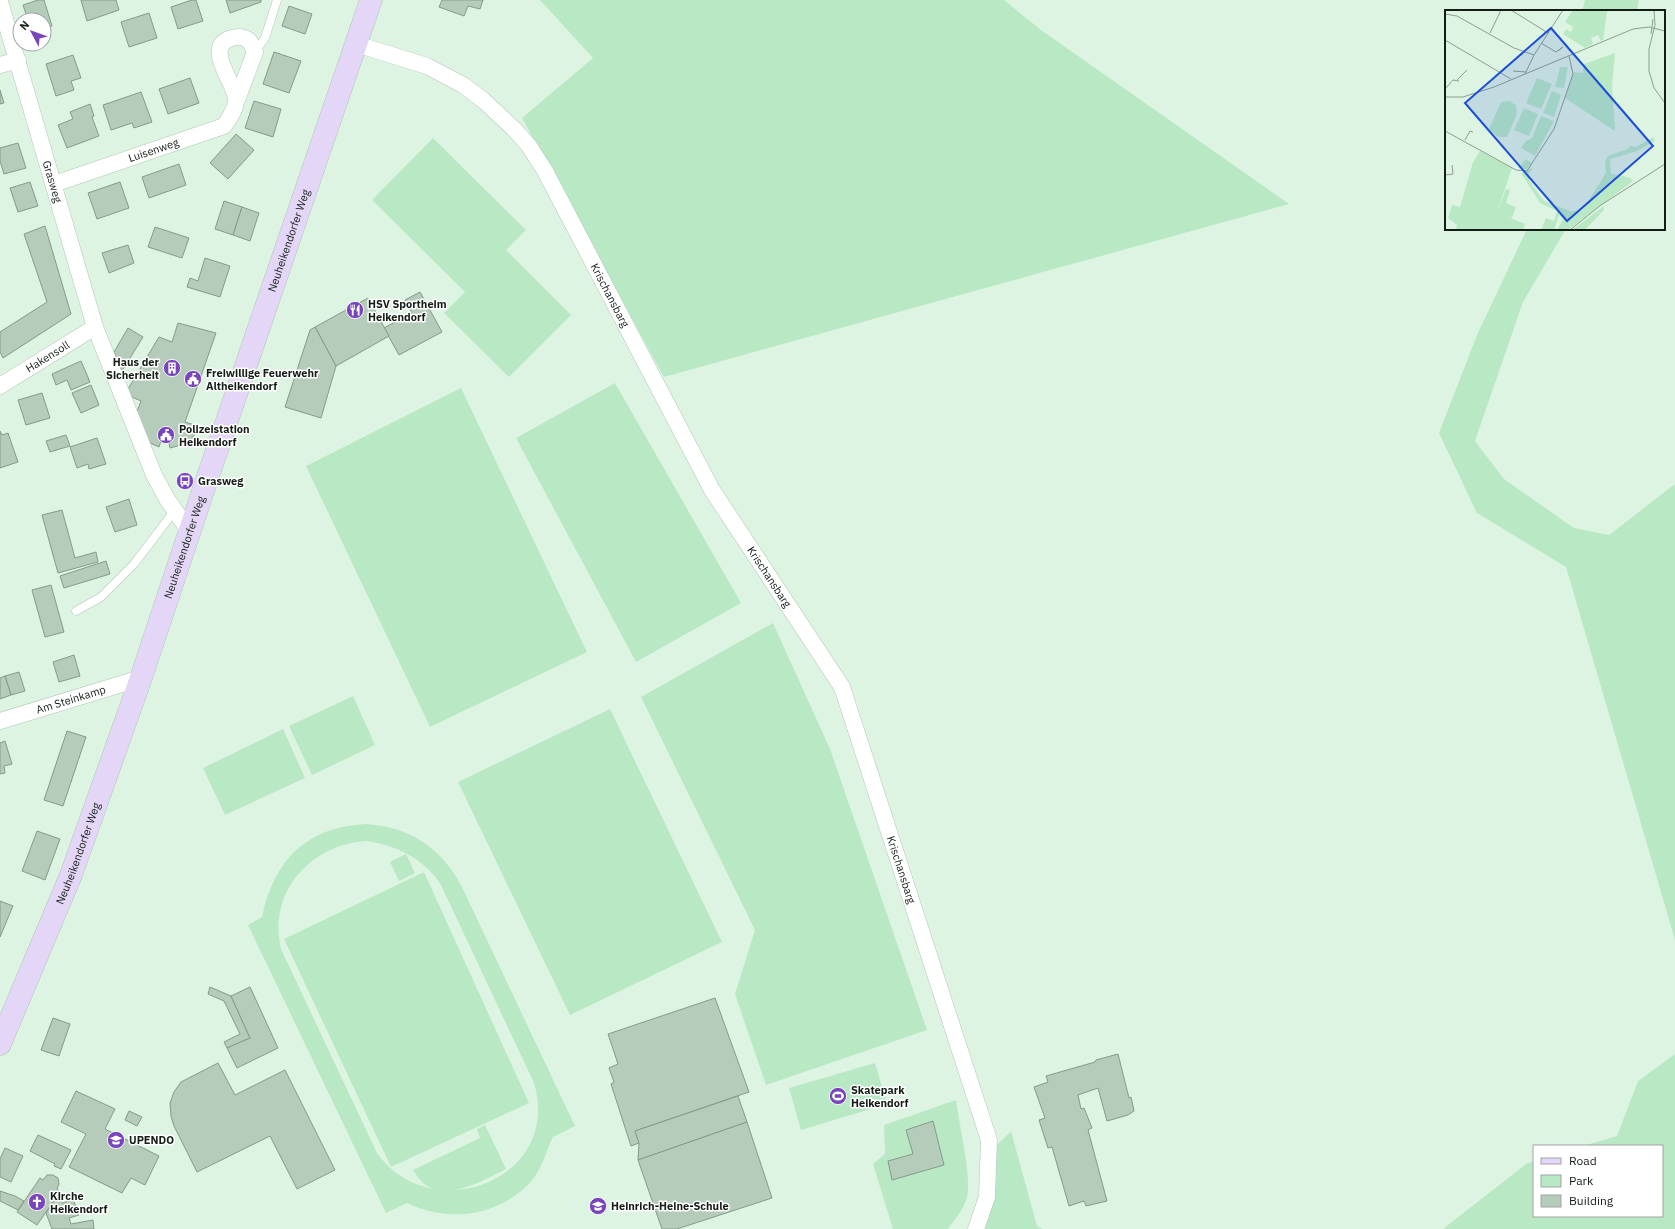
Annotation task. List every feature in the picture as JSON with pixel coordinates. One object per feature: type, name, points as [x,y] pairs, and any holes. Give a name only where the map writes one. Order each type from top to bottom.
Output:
[{"type":"street","name":"Neuheikendorfer Weg","points":[[0,1044],[71,875],[141,678],[371,0]]},
{"type":"street","name":"Grasweg","points":[[0,2],[95,327],[154,475],[167,499],[190,532]]},
{"type":"street","points":[[237,100],[220,57],[221,48],[225,40],[235,36],[244,38],[251,42],[255,52]]},
{"type":"street","name":"Krischansbarg","points":[[356,44],[427,66],[463,85],[514,129],[529,146],[545,171],[592,259],[712,490],[842,687],[989,1140],[987,1197],[976,1229]]},
{"type":"street","name":"Luisenweg","points":[[54,184],[224,126],[233,113],[255,52]]},
{"type":"street","points":[[0,65],[18,60]]},
{"type":"street","name":"Hakensoll","points":[[0,386],[95,327]]},
{"type":"street","name":"Am Steinkamp","points":[[0,721],[141,678]]},
{"type":"lane","points":[[255,52],[265,38],[277,0]]},
{"type":"lane","points":[[76,611],[101,596],[134,564],[175,510]]},
{"type":"green space","points":[[540,0],[1004,0],[1041,30],[1289,204],[664,377],[522,118],[593,58]]},
{"type":"green space","points":[[1585,0],[1639,0],[1637,10],[1582,10]]},
{"type":"green space","points":[[433,138],[526,230],[506,250],[571,315],[509,377],[444,313],[465,292],[372,200]]},
{"type":"green space","points":[[1527,230],[1565,230],[1523,302],[1475,441],[1504,479],[1574,528],[1609,535],[1675,484],[1675,940],[1566,567],[1477,513],[1439,433],[1477,335]]},
{"type":"green space","points":[[615,383],[741,603],[636,662],[516,438]]},
{"type":"green space","points":[[461,388],[587,652],[430,727],[306,466]]},
{"type":"green space","points":[[773,623],[830,749],[927,1030],[766,1085],[735,994],[755,930],[641,697]]},
{"type":"green space","points":[[353,696],[375,745],[312,775],[289,726]]},
{"type":"green space","points":[[610,709],[722,942],[570,1015],[458,782]]},
{"type":"green space","points":[[283,729],[305,778],[225,815],[203,768]]},
{"type":"green space","points":[[366,824],[396,829],[422,841],[443,860],[453,872],[461,885],[575,1126],[553,1137],[544,1160],[535,1177],[520,1192],[500,1204],[474,1213],[447,1214],[434,1212],[407,1203],[386,1213],[248,925],[262,917],[267,897],[275,879],[284,863],[296,850],[310,840],[326,832]],"holes":[[[366,841],[398,849],[408,854],[425,866],[440,883],[534,1083],[538,1117],[529,1146],[511,1168],[487,1183],[458,1190],[428,1188],[400,1176],[377,1153],[281,949],[279,928],[281,909],[287,891],[298,875],[311,862],[327,852],[346,844]]]},
{"type":"green space","points":[[406,854],[415,873],[399,881],[390,862]]},
{"type":"green space","points":[[424,872],[529,1103],[391,1167],[284,939]]},
{"type":"green space","points":[[1675,1054],[1675,1229],[1443,1229],[1526,1164],[1533,1161],[1533,1217],[1663,1217],[1663,1145],[1586,1145],[1617,1136],[1638,1081]]},
{"type":"green space","name":"Skatepark Heikendorf","points":[[875,1063],[887,1104],[801,1130],[789,1088]]},
{"type":"green space","points":[[956,1100],[968,1177],[967,1198],[959,1214],[948,1229],[893,1229],[873,1164],[885,1154],[884,1125]]},
{"type":"green space","points":[[485,1125],[506,1169],[482,1181],[457,1190],[444,1191],[433,1189],[422,1182],[413,1170],[480,1138],[477,1129]]},
{"type":"green space","points":[[1011,1131],[1037,1226],[1043,1229],[981,1229],[995,1147]]},
{"type":"building","points":[[38,0],[44,0],[48,12],[25,12],[23,5]]},
{"type":"building","points":[[81,0],[116,0],[119,10],[87,21]]},
{"type":"building","points":[[196,0],[203,21],[178,29],[171,7]]},
{"type":"building","points":[[226,0],[261,0],[261,2],[230,13]]},
{"type":"building","points":[[442,0],[483,0],[480,9],[468,6],[464,16],[439,7]]},
{"type":"building","points":[[289,6],[312,14],[305,34],[282,26]]},
{"type":"building","points":[[149,13],[157,38],[129,47],[121,22]]},
{"type":"building","points":[[274,52],[301,61],[289,93],[263,84]]},
{"type":"building","points":[[73,55],[81,78],[71,81],[74,90],[56,96],[46,64]]},
{"type":"building","points":[[190,78],[199,103],[168,114],[159,89]]},
{"type":"building","points":[[0,90],[4,103],[0,104]]},
{"type":"building","points":[[141,92],[152,122],[134,128],[132,123],[111,130],[103,105]]},
{"type":"building","points":[[254,101],[281,109],[273,137],[245,128]]},
{"type":"building","points":[[90,104],[94,116],[92,117],[99,136],[67,148],[58,125],[73,119],[70,112]]},
{"type":"building","points":[[236,134],[254,150],[228,179],[210,163]]},
{"type":"building","points":[[18,143],[26,168],[4,174],[0,161],[0,148]]},
{"type":"building","points":[[179,164],[186,185],[149,198],[142,177]]},
{"type":"building","points":[[30,182],[38,206],[18,212],[10,188]]},
{"type":"building","points":[[120,182],[129,208],[97,219],[88,193]]},
{"type":"building","points":[[224,201],[242,207],[233,235],[215,229]]},
{"type":"building","points":[[242,207],[259,213],[250,241],[233,235]]},
{"type":"building","points":[[45,226],[71,314],[3,358],[0,352],[0,332],[47,302],[24,234]]},
{"type":"building","points":[[155,227],[189,238],[182,258],[148,247]]},
{"type":"building","points":[[128,245],[134,263],[109,273],[102,253]]},
{"type":"building","points":[[205,258],[230,266],[220,297],[187,287],[190,278],[198,281]]},
{"type":"building","points":[[420,292],[442,332],[399,355],[384,328],[412,313],[405,300]]},
{"type":"building","points":[[368,298],[389,336],[336,366],[315,327]]},
{"type":"building","name":"Haus der Sicherheit","points":[[178,323],[216,333],[185,422],[198,426],[196,432],[191,440],[181,445],[170,448],[169,443],[161,441],[159,447],[150,443],[144,438],[137,412],[141,401],[125,394],[159,337],[172,342]]},
{"type":"building","points":[[315,327],[336,366],[321,418],[285,407],[310,330]]},
{"type":"building","points":[[128,328],[143,337],[122,371],[114,352]]},
{"type":"building","points":[[81,361],[90,382],[71,390],[67,380],[56,385],[52,374]]},
{"type":"building","points":[[91,385],[99,405],[81,413],[72,393]]},
{"type":"building","points":[[42,393],[50,418],[26,425],[18,400]]},
{"type":"building","points":[[0,431],[2,435],[8,433],[18,462],[0,468]]},
{"type":"building","points":[[66,435],[70,446],[50,452],[46,441]]},
{"type":"building","points":[[97,438],[106,464],[89,469],[88,464],[77,468],[70,447]]},
{"type":"building","points":[[129,499],[137,525],[115,532],[106,507]]},
{"type":"building","points":[[62,510],[75,558],[96,552],[98,562],[58,573],[42,515]]},
{"type":"building","points":[[106,561],[110,574],[64,588],[60,576]]},
{"type":"building","points":[[51,585],[64,632],[45,637],[32,590]]},
{"type":"building","points":[[74,655],[80,676],[59,682],[53,662]]},
{"type":"building","points":[[19,672],[25,691],[11,695],[5,676]]},
{"type":"building","points":[[5,676],[11,695],[0,699],[0,678]]},
{"type":"building","points":[[67,731],[86,737],[63,806],[44,800]]},
{"type":"building","points":[[5,741],[12,764],[4,766],[5,773],[0,774],[0,743]]},
{"type":"building","points":[[37,831],[60,839],[45,880],[22,871]]},
{"type":"building","points":[[0,901],[13,906],[0,937]]},
{"type":"building","points":[[210,987],[231,996],[250,1038],[227,1048],[224,1042],[240,1034],[224,1001],[208,994]]},
{"type":"building","points":[[250,987],[278,1048],[237,1068],[227,1048],[250,1038],[231,996]]},
{"type":"building","points":[[715,998],[749,1092],[635,1131],[639,1143],[631,1146],[611,1084],[614,1082],[609,1068],[618,1064],[608,1034]]},
{"type":"building","points":[[53,1018],[70,1024],[59,1056],[41,1050]]},
{"type":"building","points":[[1118,1054],[1129,1098],[1131,1097],[1134,1111],[1128,1115],[1107,1121],[1098,1088],[1078,1095],[1081,1109],[1084,1108],[1092,1128],[1088,1130],[1107,1201],[1086,1206],[1084,1201],[1069,1206],[1052,1147],[1048,1148],[1039,1120],[1045,1118],[1034,1087],[1048,1082],[1046,1076]]},
{"type":"building","points":[[218,1063],[235,1095],[285,1070],[335,1170],[297,1189],[270,1136],[197,1172],[174,1126],[171,1116],[170,1103],[174,1092],[181,1082]]},
{"type":"building","points":[[76,1091],[115,1109],[105,1129],[159,1156],[145,1185],[131,1178],[122,1193],[69,1167],[86,1134],[61,1122]]},
{"type":"building","points":[[738,1096],[747,1122],[638,1160],[639,1143],[635,1131]]},
{"type":"building","points":[[129,1111],[142,1117],[137,1126],[125,1120]]},
{"type":"building","points":[[933,1121],[944,1165],[892,1180],[888,1161],[913,1154],[906,1130]]},
{"type":"building","points":[[747,1122],[772,1198],[677,1229],[662,1229],[638,1160]]},
{"type":"building","points":[[38,1135],[71,1150],[61,1169],[54,1166],[55,1164],[30,1151]]},
{"type":"building","points":[[5,1148],[23,1156],[11,1182],[0,1177],[0,1159]]},
{"type":"building","name":"Kirche Heikendorf","points":[[47,1175],[53,1175],[58,1178],[59,1184],[57,1189],[60,1192],[37,1225],[17,1212],[40,1178],[43,1180]]},
{"type":"building","points":[[0,1191],[24,1201],[18,1210],[0,1201]]},
{"type":"building","points":[[57,1196],[63,1203],[73,1199],[79,1215],[69,1218],[71,1224],[93,1220],[94,1229],[52,1229],[46,1213]]},
{"type":"place","name":"HSV Sportheim Heikendorf","points":[[355,310]]},
{"type":"place","name":"Haus der Sicherheit","points":[[172,368]]},
{"type":"place","name":"Freiwillige Feuerwehr Altheikendorf","points":[[193,379]]},
{"type":"place","name":"Polizeistation Heikendorf","points":[[166,435]]},
{"type":"place","name":"Grasweg","points":[[185,481]]},
{"type":"place","name":"Skatepark Heikendorf","points":[[838,1096]]},
{"type":"place","name":"UPENDO","points":[[116,1140]]},
{"type":"place","name":"Kirche Heikendorf","points":[[37,1202]]},
{"type":"place","name":"Heinrich-Heine-Schule","points":[[598,1206]]}]
